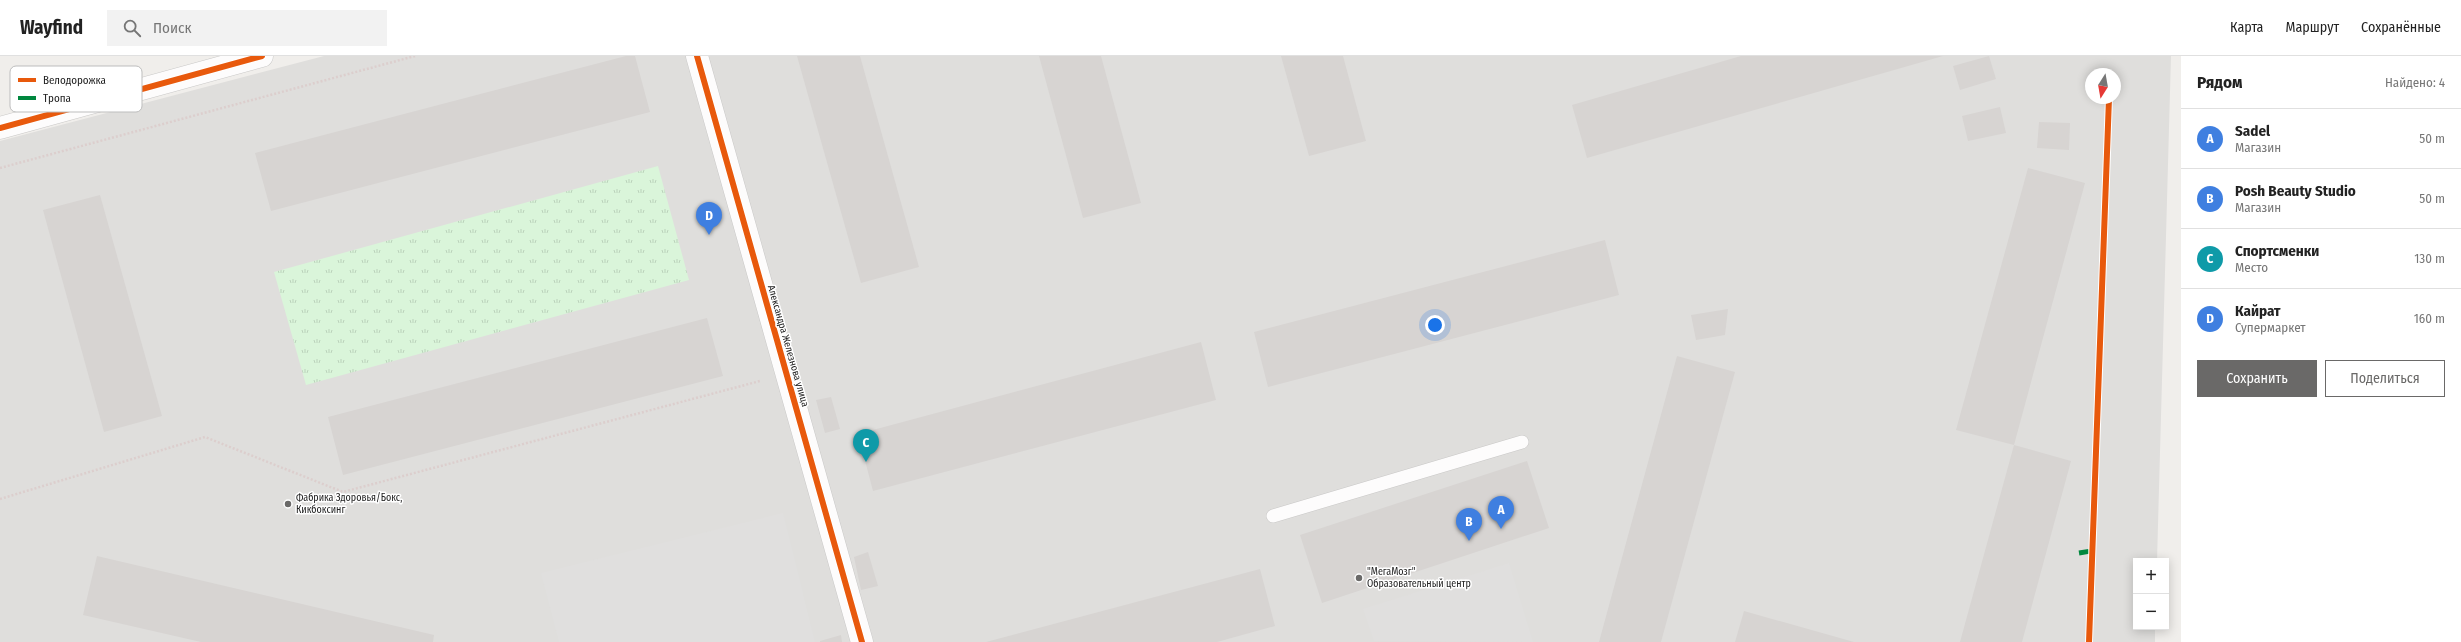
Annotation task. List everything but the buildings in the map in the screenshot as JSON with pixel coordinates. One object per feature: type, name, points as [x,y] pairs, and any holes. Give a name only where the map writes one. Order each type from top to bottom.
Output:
[{"type":"street","points":[[142,89],[262,56]]},
{"type":"street","name":"Александра Железнова улица","points":[[696,56],[862,642]]},
{"type":"street","points":[[0,128],[58,112]]},
{"type":"lane","points":[[1273,516],[1522,442]]},
{"type":"path","points":[[0,168],[415,56]]},
{"type":"path","points":[[0,499],[206,437],[343,492],[768,379]]},
{"type":"shaded area","points":[[324,56],[2171,56],[2157,558],[2133,558],[2133,630],[2155,630],[2155,642],[0,642],[0,141],[111,112],[142,112],[142,104]]},
{"type":"shaded area","points":[[783,513],[815,642],[559,642],[541,573]]},
{"type":"shaded area","points":[[1509,563],[1533,642],[1374,641],[1363,609]]},
{"type":"green space","points":[[658,166],[689,280],[306,385],[274,272]]},
{"type":"marked path","points":[[2079,553],[2091,551]]},
{"type":"cycle path","points":[[142,89],[262,56]]},
{"type":"cycle path","points":[[697,56],[862,642]]},
{"type":"cycle path","points":[[2089,642],[2109,104]]},
{"type":"cycle path","points":[[0,128],[58,112]]},
{"type":"place","name":"Кайрат","points":[[709,235]]},
{"type":"place","name":"Спортсменки","points":[[866,462]]},
{"type":"place","name":"Фабрика Здоровья/Бокс, Кикбоксинг","points":[[288,504]]},
{"type":"place","name":"Sadel","points":[[1501,529]]},
{"type":"place","name":"Posh Beauty Studio","points":[[1469,541]]},
{"type":"place","name":"\"МегаМозг\" Образовательный центр","points":[[1359,578]]}]
